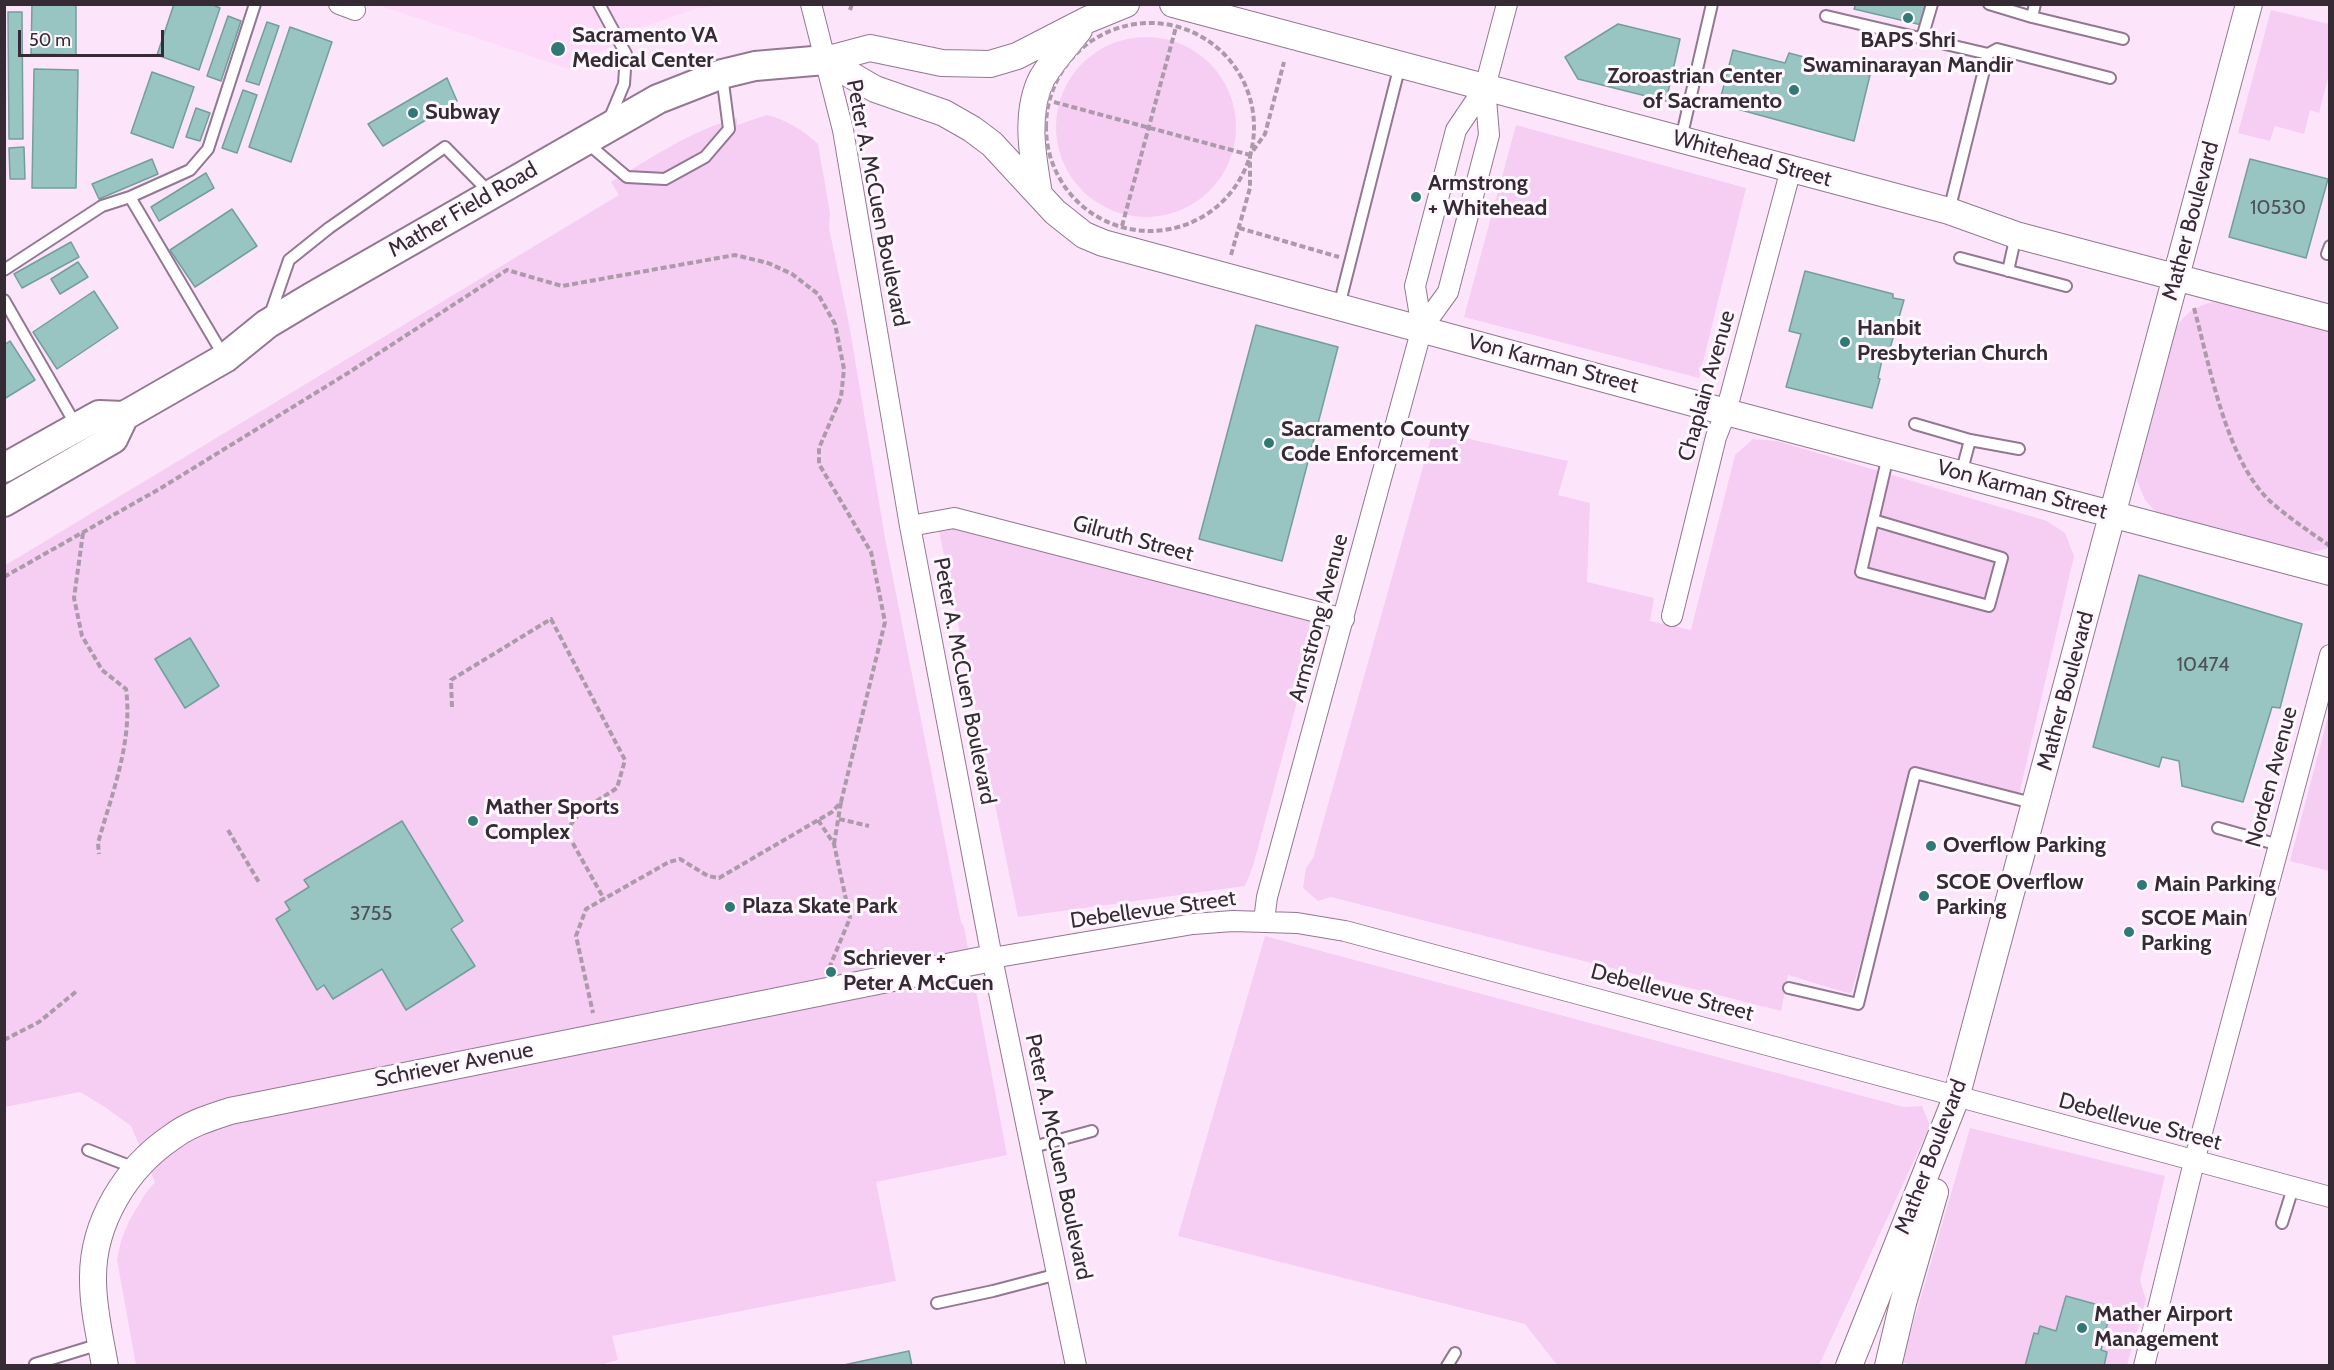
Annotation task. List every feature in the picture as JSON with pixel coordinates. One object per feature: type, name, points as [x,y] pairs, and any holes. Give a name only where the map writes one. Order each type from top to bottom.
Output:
[{"type":"main road","name":"Mather Field Road","points":[[4,468],[99,415],[124,416],[225,358],[267,324],[658,99],[722,74],[755,66],[825,60]]},
{"type":"main road","name":"Mather Field Road","points":[[4,502],[113,439],[124,416]]},
{"type":"street","name":"Peter A. McCuen Boulevard","points":[[812,4],[843,130],[910,526],[992,958],[1033,1147],[1076,1365]]},
{"type":"street","points":[[825,60],[870,48],[942,63],[990,64],[1035,48],[1087,20],[1126,4]]},
{"type":"street","name":"Armstrong Avenue","points":[[1422,328],[1415,286],[1456,130],[1485,87],[1507,4]]},
{"type":"street","name":"Mather Boulevard","points":[[1849,1365],[1956,1098],[2249,4]]},
{"type":"street","name":"Whitehead Street","points":[[1175,15],[1400,65],[1485,87],[1949,211],[2016,235],[2330,318]]},
{"type":"street","points":[[1039,197],[1031,127],[1035,100],[1042,79],[1087,20]]},
{"type":"street","name":"Von Karman Street","points":[[825,60],[875,89],[944,113],[972,129],[992,144],[1039,197],[1071,226],[1103,243],[1888,456],[2330,572]]},
{"type":"street","name":"Armstrong Avenue","points":[[1264,921],[1267,897],[1422,328],[1448,292],[1489,135],[1485,87]]},
{"type":"street","name":"Chaplain Avenue","points":[[1672,616],[1716,437],[1726,412],[1791,169]]},
{"type":"street","name":"Gilruth Street","points":[[910,526],[954,518],[1344,619]]},
{"type":"street","name":"Norden Avenue","points":[[2144,1365],[2194,1162],[2330,655]]},
{"type":"street","name":"Debellevue Street","points":[[992,958],[1193,924],[1264,921],[1297,923],[1345,931],[1754,1040],[1956,1098],[2330,1197]]},
{"type":"street","name":"Schriever Avenue","points":[[103,1355],[94,1308],[93,1277],[97,1246],[106,1216],[117,1194],[136,1168],[173,1136],[200,1120],[230,1111],[992,958]]},
{"type":"street","points":[[1888,1365],[1935,1191],[1956,1098]]},
{"type":"lane","points":[[4,270],[102,206],[130,197],[190,170],[208,148],[255,4]]},
{"type":"lane","points":[[599,4],[627,54],[624,84],[595,135],[627,177],[665,179],[705,157],[729,129],[722,74]]},
{"type":"lane","points":[[1681,140],[1712,4]]},
{"type":"lane","points":[[1922,38],[1932,4]]},
{"type":"lane","points":[[1989,4],[2123,39]]},
{"type":"lane","points":[[2032,17],[2035,4]]},
{"type":"lane","points":[[1826,16],[1988,54],[1997,49],[2110,78]]},
{"type":"lane","points":[[1949,211],[1988,54]]},
{"type":"lane","points":[[1339,306],[1400,65]]},
{"type":"lane","points":[[267,324],[289,260],[329,228],[445,147],[491,195]]},
{"type":"lane","points":[[130,197],[225,358]]},
{"type":"lane","points":[[2008,272],[2016,235]]},
{"type":"lane","points":[[1960,258],[2066,286]]},
{"type":"lane","points":[[4,300],[77,426]]},
{"type":"lane","points":[[1916,424],[1970,440],[2019,449]]},
{"type":"lane","points":[[1961,474],[1970,440]]},
{"type":"lane","points":[[1873,520],[2002,558],[1989,606],[1861,572],[1873,520],[1888,456]]},
{"type":"lane","points":[[1789,988],[1858,1004],[1915,774],[2036,804]]},
{"type":"lane","points":[[2218,828],[2279,845]]},
{"type":"lane","points":[[1033,1147],[1092,1131]]},
{"type":"lane","points":[[88,1150],[136,1168]]},
{"type":"lane","points":[[2282,1223],[2293,1188]]},
{"type":"lane","points":[[937,1303],[1058,1274]]},
{"type":"lane","points":[[1447,1365],[1455,1353]]},
{"type":"lane","points":[[34,1364],[103,1355]]},
{"type":"path","points":[[850,10],[852,4]]},
{"type":"path","points":[[1175,15],[1152,23],[1124,25],[1100,35],[1059,77],[1050,101],[1046,134],[1047,155],[1060,183],[1077,202],[1122,227],[1151,232],[1181,230],[1226,195],[1239,179],[1265,134],[1284,62]]},
{"type":"path","points":[[1122,227],[1149,127],[1175,15]]},
{"type":"path","points":[[1175,15],[1192,29],[1220,45],[1244,82],[1254,120],[1250,188],[1230,259]]},
{"type":"path","points":[[1050,101],[1251,155]]},
{"type":"path","points":[[1239,228],[1351,260]]},
{"type":"path","points":[[4,577],[161,488],[348,373],[507,270],[562,286],[735,255],[768,263],[792,274],[818,294],[834,324],[844,369],[841,397],[819,448],[819,464],[872,552],[885,622],[841,802],[834,844]]},
{"type":"path","points":[[2194,308],[2229,432],[2248,475],[2270,501],[2330,546]]},
{"type":"path","points":[[83,532],[74,598],[82,636],[102,670],[126,689],[129,709],[120,771],[98,843],[99,854]]},
{"type":"path","points":[[452,707],[451,680],[551,619],[625,760],[617,788],[581,811],[566,831],[604,898]]},
{"type":"path","points":[[593,1013],[576,936],[586,909],[669,861],[680,859],[708,876],[719,878],[832,812],[841,802]]},
{"type":"path","points":[[839,819],[869,826]]},
{"type":"path","points":[[818,820],[834,844],[850,918],[830,966]]},
{"type":"path","points":[[228,830],[260,884]]},
{"type":"path","points":[[4,1040],[39,1022],[78,990]]},
{"type":"shaded area","name":"Sacramento VA Medical Center","points":[[378,5],[727,5],[695,9],[641,28],[572,70]]},
{"type":"shaded area","points":[[2271,10],[2329,24],[2329,74],[2319,113],[2310,110],[2304,134],[2275,126],[2270,141],[2238,133]]},
{"type":"shaded area","points":[[1146,37],[1181,44],[1210,63],[1229,92],[1236,127],[1229,162],[1210,191],[1181,210],[1146,217],[1111,210],[1082,191],[1063,162],[1056,127],[1063,92],[1082,63],[1111,44]]},
{"type":"shaded area","name":"Mather Sports Complex","points":[[767,115],[794,126],[818,144],[830,213],[829,228],[849,324],[885,538],[961,922],[964,927],[1007,1155],[876,1182],[896,1281],[612,1336],[618,1360],[600,1365],[136,1365],[117,1260],[129,1221],[155,1182],[131,1126],[80,1092],[5,1107],[4,566],[619,195],[611,182],[657,154],[720,123],[737,118],[737,125]]},
{"type":"shaded area","points":[[1516,125],[1746,188],[1699,378],[1464,317]]},
{"type":"shaded area","points":[[2213,302],[2226,303],[2329,331],[2329,548],[2308,553],[2163,515],[2154,510],[2145,500],[2137,480],[2137,467],[2171,338],[2187,314]]},
{"type":"shaded area","points":[[1433,431],[1568,461],[1558,495],[1590,503],[1587,582],[1654,598],[1650,621],[1691,630],[1735,455],[1753,439],[1777,441],[2047,521],[2065,533],[2074,556],[2018,799],[1915,774],[1851,994],[1788,975],[1781,1011],[1331,897],[1318,901],[1303,888],[1306,868],[1313,858]]},
{"type":"shaded area","points":[[937,521],[1321,613],[1253,866],[1245,886],[1018,917]]},
{"type":"shaded area","points":[[2329,713],[2329,871],[2290,861]]},
{"type":"shaded area","points":[[1265,936],[1904,1107],[1922,1106],[1930,1126],[1819,1365],[1557,1365],[1525,1324],[1178,1236]]},
{"type":"shaded area","points":[[1970,1128],[2165,1176],[2140,1280],[2146,1300],[2127,1365],[1915,1366],[1902,1362]]},
{"type":"building","points":[[32,4],[76,4],[76,55],[31,54]]},
{"type":"building","points":[[174,4],[211,4],[220,8],[199,70],[157,55]]},
{"type":"building","name":"BAPS Shri Swaminarayan Mandir","points":[[1856,4],[1929,4],[1926,26],[1854,9]]},
{"type":"building","points":[[8,12],[22,12],[23,139],[9,139]]},
{"type":"building","points":[[228,16],[241,21],[221,81],[207,76]]},
{"type":"building","points":[[267,22],[279,26],[259,85],[246,81]]},
{"type":"building","points":[[1618,24],[1680,39],[1666,101],[1578,79],[1565,57]]},
{"type":"building","points":[[290,27],[332,42],[291,162],[249,147]]},
{"type":"building","name":"Zoroastrian Center of Sacramento","points":[[1733,50],[1785,63],[1789,53],[1870,75],[1854,141],[1719,104]]},
{"type":"building","points":[[34,69],[78,70],[76,188],[32,188]]},
{"type":"building","points":[[152,72],[194,87],[173,148],[131,133]]},
{"type":"building","name":"Subway","points":[[447,78],[457,101],[383,146],[368,124]]},
{"type":"building","points":[[243,90],[257,95],[237,153],[222,148]]},
{"type":"building","points":[[196,108],[210,113],[200,141],[186,137]]},
{"type":"building","points":[[24,147],[25,179],[10,179],[9,148]]},
{"type":"building","points":[[152,159],[158,174],[99,199],[92,184]]},
{"type":"building","points":[[2250,159],[2328,179],[2306,258],[2229,237]]},
{"type":"building","points":[[206,173],[214,188],[159,221],[151,207]]},
{"type":"building","points":[[232,209],[257,246],[195,287],[170,250]]},
{"type":"building","points":[[71,242],[79,257],[22,288],[14,274]]},
{"type":"building","points":[[78,262],[88,277],[60,294],[51,279]]},
{"type":"building","name":"Hanbit Presbyterian Church","points":[[1805,271],[1893,294],[1893,298],[1904,300],[1889,352],[1884,351],[1878,378],[1880,379],[1872,408],[1786,387],[1801,334],[1789,331]]},
{"type":"building","points":[[94,291],[118,328],[57,369],[33,332]]},
{"type":"building","name":"Sacramento County Code Enforcement","points":[[1256,325],[1338,347],[1282,561],[1199,539]]},
{"type":"building","points":[[10,341],[35,380],[4,399],[4,345]]},
{"type":"building","points":[[2139,575],[2302,624],[2280,708],[2272,707],[2243,802],[2182,786],[2179,761],[2162,757],[2159,767],[2093,747]]},
{"type":"building","points":[[190,638],[219,686],[185,708],[155,659]]},
{"type":"building","points":[[402,821],[463,921],[451,929],[475,966],[406,1010],[382,969],[333,999],[324,985],[317,990],[276,919],[290,910],[285,902],[309,887],[304,880]]},
{"type":"building","name":"Mather Airport Management","points":[[2066,1296],[2102,1306],[2100,1311],[2110,1313],[2101,1350],[2107,1352],[2104,1366],[2025,1366],[2034,1333],[2038,1334],[2040,1326],[2056,1331]]},
{"type":"building","points":[[909,1351],[912,1366],[839,1366]]},
{"type":"place","name":"BAPS Shri Swaminarayan Mandir","points":[[1908,18]]},
{"type":"place","name":"Sacramento VA Medical Center","points":[[558,49]]},
{"type":"place","name":"Zoroastrian Center of Sacramento","points":[[1794,90]]},
{"type":"place","name":"Subway","points":[[413,113]]},
{"type":"place","name":"Armstrong + Whitehead","points":[[1416,197]]},
{"type":"place","name":"Hanbit Presbyterian Church","points":[[1845,342]]},
{"type":"place","name":"Sacramento County Code Enforcement","points":[[1269,443]]},
{"type":"place","name":"Mather Sports Complex","points":[[473,821]]},
{"type":"place","name":"Overflow Parking","points":[[1931,846]]},
{"type":"place","name":"Main Parking","points":[[2142,885]]},
{"type":"place","name":"SCOE Overflow Parking","points":[[1924,896]]},
{"type":"place","name":"Plaza Skate Park","points":[[730,907]]},
{"type":"place","name":"SCOE Main Parking","points":[[2129,932]]},
{"type":"place","name":"Schriever + Peter A McCuen","points":[[831,972]]},
{"type":"place","name":"Mather Airport Management","points":[[2082,1328]]}]
